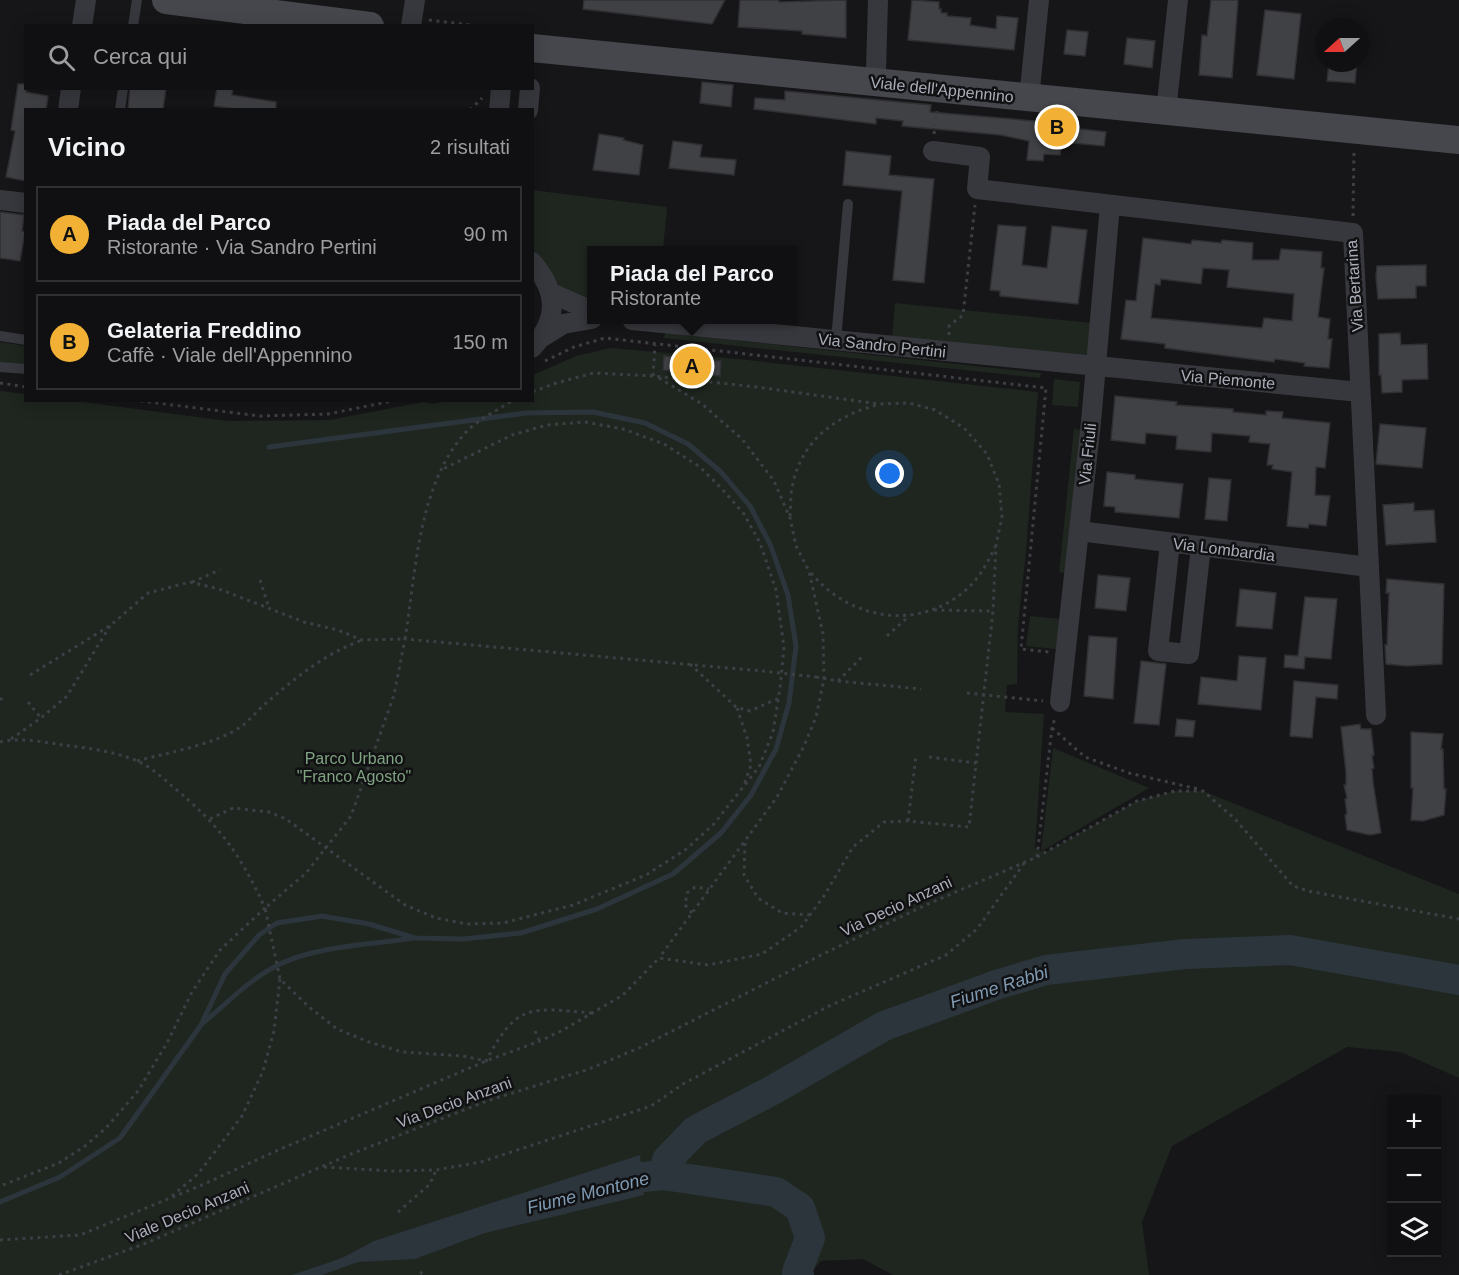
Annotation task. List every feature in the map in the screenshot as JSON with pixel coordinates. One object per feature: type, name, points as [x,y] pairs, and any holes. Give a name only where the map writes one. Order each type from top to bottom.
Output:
[{"type":"main road","points":[[166,0],[354,24]]},
{"type":"main road","name":"Viale dell'Appennino","points":[[534,55],[874,82],[1459,140]]},
{"type":"street","points":[[82,24],[86,0]]},
{"type":"street","points":[[411,24],[416,0]]},
{"type":"street","points":[[874,82],[878,0]]},
{"type":"street","points":[[1027,98],[1030,90],[1039,0]]},
{"type":"street","points":[[1166,112],[1178,0]]},
{"type":"street","points":[[68,108],[72,90]]},
{"type":"street","points":[[528,108],[530,90]]},
{"type":"street","points":[[493,91],[498,108]]},
{"type":"street","points":[[933,151],[980,157],[977,189]]},
{"type":"street","name":"Via Bertarina","points":[[977,189],[1353,233],[1376,715]]},
{"type":"street","points":[[0,200],[24,203]]},
{"type":"street","name":"Via Friuli","points":[[1060,702],[1096,366],[1110,205]]},
{"type":"street","points":[[534,264],[545,276],[553,308],[540,349]]},
{"type":"street","points":[[551,293],[587,309]]},
{"type":"street","points":[[540,349],[563,324],[587,320]]},
{"type":"street","name":"Via Sandro Pertini","points":[[673,324],[1096,366]]},
{"type":"street","name":"Via Piemonte","points":[[1096,366],[1360,392]]},
{"type":"street","name":"Via Lombardia","points":[[1079,531],[1370,567]]},
{"type":"street","points":[[1170,543],[1158,651],[1178,653],[1189,654],[1201,546]]},
{"type":"lane","points":[[133,24],[137,0]]},
{"type":"lane","points":[[120,108],[123,90]]},
{"type":"lane","points":[[836,340],[848,204]]},
{"type":"lane","points":[[0,336],[24,340]]},
{"type":"lane","points":[[0,367],[24,369]]},
{"type":"path","points":[[933,151],[939,90]]},
{"type":"path","points":[[473,108],[493,91]]},
{"type":"path","points":[[1353,233],[1354,129]]},
{"type":"path","points":[[947,351],[950,326],[963,315],[977,189]]},
{"type":"path","points":[[540,349],[574,347],[605,338],[1046,388],[1022,649],[1066,654]]},
{"type":"path","points":[[653,376],[655,344]]},
{"type":"path","points":[[534,391],[593,373],[653,376],[758,387],[879,404],[909,404],[935,410],[964,428],[987,454],[999,484],[1002,517],[996,545],[993,611],[969,827],[909,821],[884,822],[853,847],[801,927],[762,954],[708,965],[659,958]]},
{"type":"path","points":[[658,377],[702,404],[742,439],[774,481],[790,518],[796,546],[809,571],[823,588],[844,603],[878,615],[910,615],[931,610],[950,601],[968,588],[986,567],[996,545]]},
{"type":"path","points":[[0,383],[24,387]]},
{"type":"path","points":[[149,402],[260,416],[328,414],[387,402]]},
{"type":"path","points":[[0,1186],[59,1163],[85,1146],[106,1128],[138,1091],[167,1043],[192,992],[220,950],[306,873],[351,816],[394,695],[426,510],[433,488],[454,447],[469,429],[510,402]]},
{"type":"path","points":[[790,518],[792,484],[803,457],[813,442],[827,428],[855,411],[879,404]]},
{"type":"path","points":[[210,819],[233,808],[269,812],[286,819],[405,905],[436,918],[467,924],[503,923],[573,905],[645,874],[686,850],[713,825],[759,767],[773,732],[784,646],[776,590],[760,543],[744,514],[700,467],[664,444],[623,429],[585,422],[547,425],[512,435],[441,471]]},
{"type":"path","points":[[30,675],[111,625],[148,593],[190,582],[220,570]]},
{"type":"path","points":[[0,1240],[80,1235],[486,1061],[540,1041],[623,995],[659,958],[692,914],[777,797],[804,746],[816,717],[824,679],[823,634],[809,571]]},
{"type":"path","points":[[260,580],[269,608]]},
{"type":"path","points":[[190,582],[235,594],[304,622],[338,630],[362,640]]},
{"type":"path","points":[[235,594],[237,588]]},
{"type":"path","points":[[931,610],[993,611]]},
{"type":"path","points":[[887,636],[910,615]]},
{"type":"path","points":[[0,742],[11,739],[67,696],[111,625]]},
{"type":"path","points":[[137,761],[206,743],[242,726],[264,705],[319,661],[340,648],[362,640],[405,639],[690,664],[921,689]]},
{"type":"path","points":[[837,681],[862,657]]},
{"type":"path","points":[[690,664],[736,707],[750,711],[779,698]]},
{"type":"path","points":[[967,693],[1060,702],[1052,728],[1037,857]]},
{"type":"path","points":[[28,702],[41,718]]},
{"type":"path","points":[[736,707],[747,738],[751,765],[742,790]]},
{"type":"path","points":[[1052,728],[1085,757],[1129,773],[1203,790],[1235,819],[1293,886],[1308,891],[1459,919]]},
{"type":"path","points":[[11,739],[97,750],[137,761],[164,779],[210,819],[231,844],[265,908],[280,979],[274,1031],[263,1071],[242,1116],[198,1174],[168,1198]]},
{"type":"path","points":[[909,821],[916,755]]},
{"type":"path","points":[[929,756],[976,763]]},
{"type":"path","name":"Via Decio Anzani","points":[[322,1167],[487,1101],[589,1069],[639,1048],[839,946],[928,904],[1037,857],[1137,801],[1175,791],[1203,790]]},
{"type":"path","points":[[745,840],[744,875],[758,898],[782,913],[810,915]]},
{"type":"path","points":[[322,1167],[392,1171],[436,1170],[482,1162],[651,1106],[702,1074],[830,1006],[946,955],[976,929],[1026,861]]},
{"type":"path","points":[[692,914],[686,904],[687,893],[695,887],[703,886],[709,889]]},
{"type":"path","points":[[280,979],[309,1007],[337,1029],[358,1038],[402,1052],[463,1056],[486,1061]]},
{"type":"path","points":[[486,1061],[498,1038],[512,1021],[527,1012],[547,1009],[594,1013]]},
{"type":"path","points":[[536,1031],[540,1041]]},
{"type":"path","name":"Viale Decio Anzani","points":[[59,1275],[144,1244],[322,1167]]},
{"type":"path","points":[[398,1212],[430,1184],[436,1170]]},
{"type":"path","points":[[420,1272],[424,1275]]},
{"type":"green space","points":[[534,190],[667,207],[663,246],[587,246],[587,300],[562,289],[534,254]]},
{"type":"green space","points":[[895,303],[1092,323],[1089,352],[1083,357],[892,339]]},
{"type":"green space","points":[[665,333],[1041,373],[1040,378],[664,338]]},
{"type":"green space","points":[[0,342],[24,346],[24,365],[0,362]]},
{"type":"green space","name":"Parco Urbano \"Franco Agosto\"","points":[[610,348],[738,359],[1038,392],[1018,625],[1017,684],[1007,685],[1005,712],[1044,714],[1035,848],[1041,851],[1053,748],[1149,788],[1042,851],[1044,853],[1137,801],[1175,791],[1203,791],[1459,894],[1459,1078],[1401,1052],[1347,1047],[1172,1146],[1142,1222],[1149,1275],[893,1275],[863,1259],[821,1261],[809,1275],[0,1275],[0,391],[24,394],[24,402],[83,402],[228,421],[330,420],[423,402],[433,404],[442,402],[534,402],[534,375],[576,356]]},
{"type":"green space","points":[[1054,379],[1080,382],[1078,407],[1052,405]]},
{"type":"green space","points":[[1074,429],[1080,430],[1065,573],[1059,572]]},
{"type":"green space","points":[[1030,616],[1060,619],[1056,649],[1026,646]]},
{"type":"water","points":[[640,1155],[644,1195],[485,1233],[415,1259],[358,1262],[322,1275],[292,1275],[342,1258],[374,1241]]},
{"type":"building","points":[[584,0],[725,0],[712,24],[583,9]]},
{"type":"building","points":[[740,0],[779,0],[779,2],[846,0],[846,38],[802,34],[802,31],[738,27]]},
{"type":"building","points":[[912,0],[939,2],[941,13],[947,13],[947,16],[971,18],[970,25],[996,29],[997,16],[1018,18],[1014,50],[908,40]]},
{"type":"building","points":[[1211,0],[1238,0],[1232,78],[1199,75],[1202,35],[1207,36]]},
{"type":"building","points":[[1265,10],[1301,14],[1294,79],[1257,75]]},
{"type":"building","points":[[1067,30],[1088,32],[1085,56],[1064,54]]},
{"type":"building","points":[[1127,38],[1155,41],[1152,68],[1124,64]]},
{"type":"building","points":[[1328,72],[1356,72],[1355,83],[1327,81]]},
{"type":"building","points":[[702,82],[733,85],[731,107],[700,103]]},
{"type":"building","points":[[18,84],[24,84],[26,92],[48,96],[46,108],[24,108],[24,181],[6,177],[15,131],[11,130]]},
{"type":"building","points":[[130,90],[166,90],[163,108],[128,108]]},
{"type":"building","points":[[217,90],[233,90],[232,95],[276,102],[276,108],[214,106]]},
{"type":"building","points":[[785,91],[931,105],[930,112],[1046,122],[1045,125],[1106,132],[1104,146],[1062,142],[1060,155],[1044,154],[1043,161],[1027,160],[1029,141],[1001,135],[902,126],[903,121],[876,118],[876,124],[754,109],[755,98],[785,100]]},
{"type":"building","points":[[599,134],[624,138],[623,140],[643,145],[639,175],[593,170]]},
{"type":"building","points":[[673,141],[702,145],[700,157],[736,160],[734,175],[669,168]]},
{"type":"building","points":[[846,151],[891,156],[889,175],[934,179],[924,283],[893,280],[902,191],[843,185]]},
{"type":"building","points":[[0,212],[24,215],[22,231],[24,238],[20,261],[0,258]]},
{"type":"building","points":[[998,225],[1026,227],[1022,265],[1047,268],[1052,226],[1087,230],[1078,304],[1000,296],[1000,291],[990,290]]},
{"type":"building","points":[[1143,238],[1191,244],[1192,240],[1253,243],[1252,260],[1279,260],[1281,249],[1322,252],[1321,268],[1324,268],[1318,317],[1330,319],[1328,339],[1332,339],[1329,368],[1304,366],[1305,363],[1275,359],[1274,362],[1165,348],[1165,344],[1121,339],[1126,300],[1136,301]],"holes":[[[1203,268],[1229,270],[1227,287],[1294,294],[1292,321],[1264,318],[1262,328],[1151,318],[1155,284],[1160,285],[1161,279],[1201,284]]]},
{"type":"building","points":[[1426,265],[1426,286],[1416,286],[1416,298],[1378,299],[1377,266]]},
{"type":"building","points":[[1400,333],[1401,345],[1427,344],[1428,379],[1402,380],[1402,392],[1382,393],[1381,375],[1379,375],[1379,334]]},
{"type":"building","points":[[664,356],[721,361],[720,376],[663,370]]},
{"type":"building","points":[[1115,396],[1177,402],[1176,405],[1233,409],[1233,412],[1266,415],[1266,411],[1283,412],[1282,418],[1330,423],[1325,468],[1316,467],[1315,495],[1330,496],[1326,526],[1309,524],[1308,528],[1287,526],[1292,472],[1272,469],[1273,465],[1267,465],[1270,444],[1249,442],[1250,436],[1212,433],[1211,452],[1176,449],[1177,436],[1146,433],[1145,444],[1111,440]]},
{"type":"building","points":[[1380,424],[1426,428],[1422,468],[1376,464]]},
{"type":"building","points":[[1107,472],[1135,475],[1135,479],[1183,484],[1179,518],[1115,512],[1115,507],[1104,506]]},
{"type":"building","points":[[1209,478],[1231,480],[1227,521],[1205,519]]},
{"type":"building","points":[[1414,503],[1414,511],[1434,510],[1436,542],[1386,545],[1383,505]]},
{"type":"building","points":[[1098,575],[1130,578],[1126,611],[1095,608]]},
{"type":"building","points":[[1387,579],[1444,584],[1442,664],[1407,666],[1386,664],[1385,645],[1387,645],[1389,593],[1386,593]]},
{"type":"building","points":[[1240,589],[1276,593],[1272,629],[1236,626]]},
{"type":"building","points":[[1305,597],[1337,599],[1331,659],[1305,657],[1304,669],[1284,667],[1285,655],[1298,656]]},
{"type":"building","points":[[1089,636],[1117,638],[1113,699],[1084,696]]},
{"type":"building","points":[[1239,656],[1266,658],[1261,710],[1198,704],[1201,677],[1237,681]]},
{"type":"building","points":[[1141,661],[1166,664],[1159,725],[1134,723]]},
{"type":"building","points":[[1294,681],[1338,685],[1337,699],[1316,697],[1312,738],[1290,736]]},
{"type":"building","points":[[1177,719],[1195,721],[1193,737],[1175,736]]},
{"type":"building","points":[[1360,724],[1361,729],[1371,729],[1374,755],[1372,756],[1373,782],[1381,833],[1370,835],[1347,830],[1345,815],[1347,814],[1344,785],[1346,785],[1346,772],[1341,727]]},
{"type":"building","points":[[1411,732],[1443,734],[1441,749],[1443,749],[1444,789],[1446,789],[1444,815],[1423,821],[1411,820],[1413,788],[1411,788]]},
{"type":"waterway","points":[[0,1202],[60,1177],[120,1138],[201,1025],[225,974],[259,935],[277,923],[322,916],[369,924],[415,938],[463,939],[521,933],[597,909],[673,874],[721,833],[751,795],[776,749],[789,703],[796,646],[788,595],[770,544],[750,506],[721,472],[688,444],[645,423],[593,412],[526,413],[269,447]]},
{"type":"waterway","points":[[203,1023],[256,978],[291,959],[325,950],[413,938]]},
{"type":"waterway","name":"Fiume Rabbi","points":[[663,1175],[667,1160],[696,1130],[771,1091],[884,1026],[996,985],[1046,970],[1185,954],[1290,950],[1459,980]]},
{"type":"waterway","name":"Fiume Montone","points":[[643,1177],[663,1175],[776,1192],[800,1208],[810,1238],[797,1272],[799,1275]]},
{"type":"place","name":"Gelateria Freddino","points":[[1057,127]]},
{"type":"place","name":"Piada del Parco","points":[[692,366]]}]
